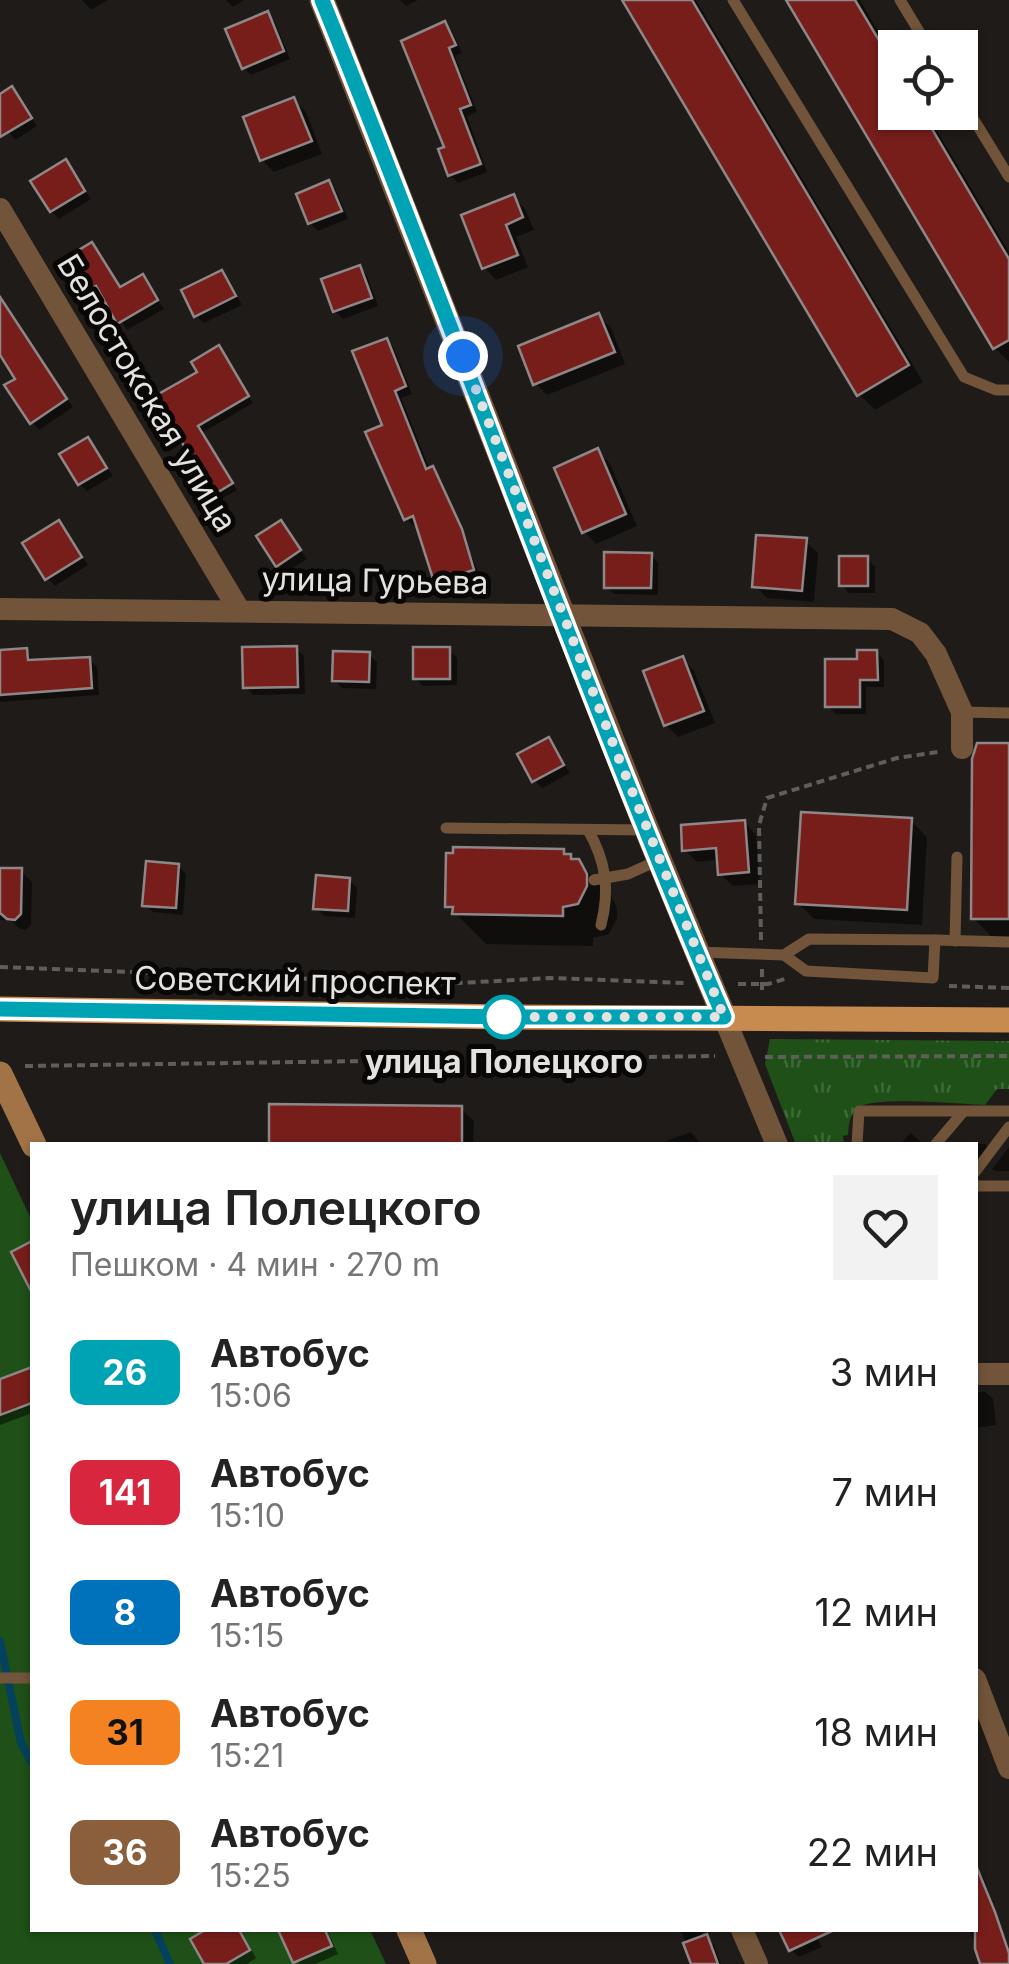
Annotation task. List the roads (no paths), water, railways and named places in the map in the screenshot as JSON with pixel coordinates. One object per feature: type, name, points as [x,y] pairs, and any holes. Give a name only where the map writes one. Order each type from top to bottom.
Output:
[{"type":"main road","name":"Советский проспект","points":[[0,1009],[1009,1020]]},
{"type":"main road","points":[[5,1073],[33,1142]]},
{"type":"main road","points":[[410,1932],[424,1964]]},
{"type":"street","points":[[322,0],[647,830],[776,1142]]},
{"type":"street","name":"Белостокская улица","points":[[0,210],[238,610]]},
{"type":"street","name":"улица Гурьева","points":[[0,609],[892,620],[920,632],[936,654],[962,712],[962,748]]},
{"type":"street","points":[[978,1374],[1009,1374]]},
{"type":"street","points":[[978,1687],[1009,1768]]},
{"type":"street","points":[[743,1932],[757,1964]]},
{"type":"lane","points":[[733,0],[964,377],[996,390],[1009,390]]},
{"type":"lane","points":[[900,0],[919,30]]},
{"type":"lane","points":[[978,126],[1009,177]]},
{"type":"lane","points":[[962,712],[1009,713]]},
{"type":"lane","points":[[446,828],[647,830]]},
{"type":"lane","points":[[588,830],[602,860],[601,925]]},
{"type":"lane","points":[[956,941],[957,857]]},
{"type":"lane","points":[[600,880],[659,860]]},
{"type":"lane","points":[[784,956],[808,940],[1009,942]]},
{"type":"lane","points":[[696,952],[784,956],[806,971],[933,978],[935,940]]},
{"type":"lane","points":[[857,1142],[859,1111],[1009,1111]]},
{"type":"lane","points":[[938,1142],[963,1112]]},
{"type":"lane","points":[[978,1168],[1009,1127]]},
{"type":"lane","points":[[978,1186],[1009,1186]]},
{"type":"lane","points":[[0,1678],[27,1678]]},
{"type":"waterway","points":[[0,1641],[21,1743],[30,1759]]},
{"type":"waterway","points":[[156,1932],[170,1964]]},
{"type":"place","name":"улица Полецкого","points":[[504,1017]]}]
